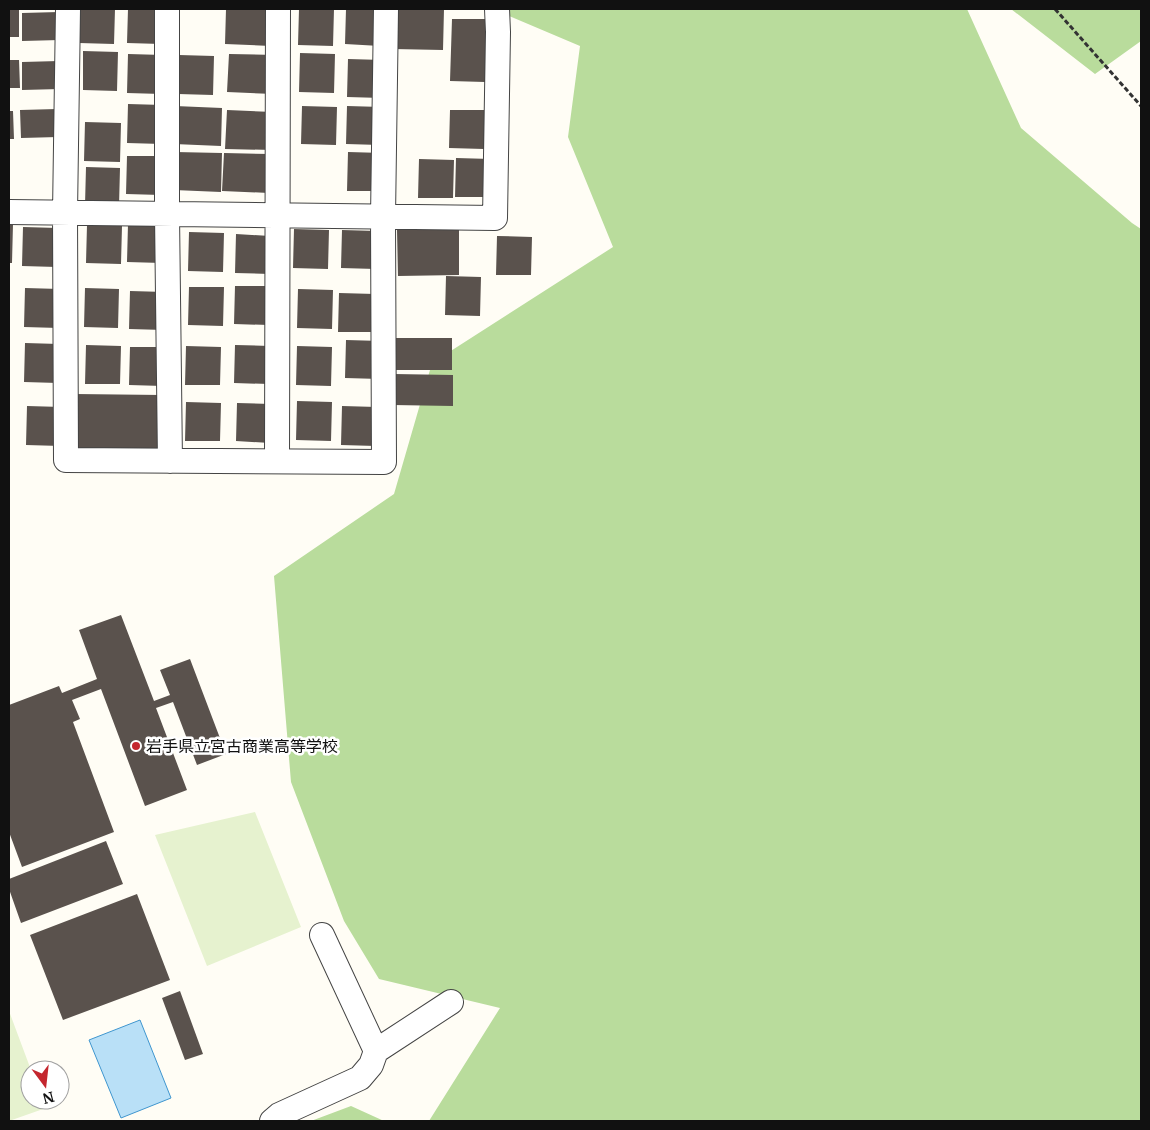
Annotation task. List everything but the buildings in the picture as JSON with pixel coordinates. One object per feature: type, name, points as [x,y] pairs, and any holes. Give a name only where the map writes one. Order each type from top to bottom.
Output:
[{"type":"street","points":[[68,9],[65,213],[66,460],[277,462],[384,462],[383,217],[386,9]]},
{"type":"street","points":[[168,9],[167,214],[170,461]]},
{"type":"street","points":[[277,462],[278,9]]},
{"type":"street","points":[[9,212],[495,218],[497,9]]},
{"type":"street","points":[[322,935],[376,1051]]},
{"type":"street","points":[[272,1121],[279,1115],[360,1078],[371,1065],[376,1051],[451,1002]]},
{"type":"path","points":[[1055,9],[1141,106]]},
{"type":"green space","points":[[503,9],[967,9],[1021,128],[1141,229],[1141,1121],[429,1121],[500,1008],[379,979],[344,921],[291,782],[274,576],[394,494],[432,363],[613,247],[568,137],[580,46],[502,13]]},
{"type":"green space","points":[[1011,9],[1141,9],[1141,41],[1095,74]]},
{"type":"green space","points":[[255,812],[301,927],[207,966],[155,835]]},
{"type":"green space","points":[[9,1011],[27,1060],[20,1060],[20,1110],[40,1110],[9,1121]]},
{"type":"green space","points":[[351,1106],[384,1121],[311,1121]]},
{"type":"water","points":[[140,1020],[171,1098],[121,1118],[89,1040]]},
{"type":"place","name":"岩手県立宮古商業高等学校","points":[[136,746]]}]
